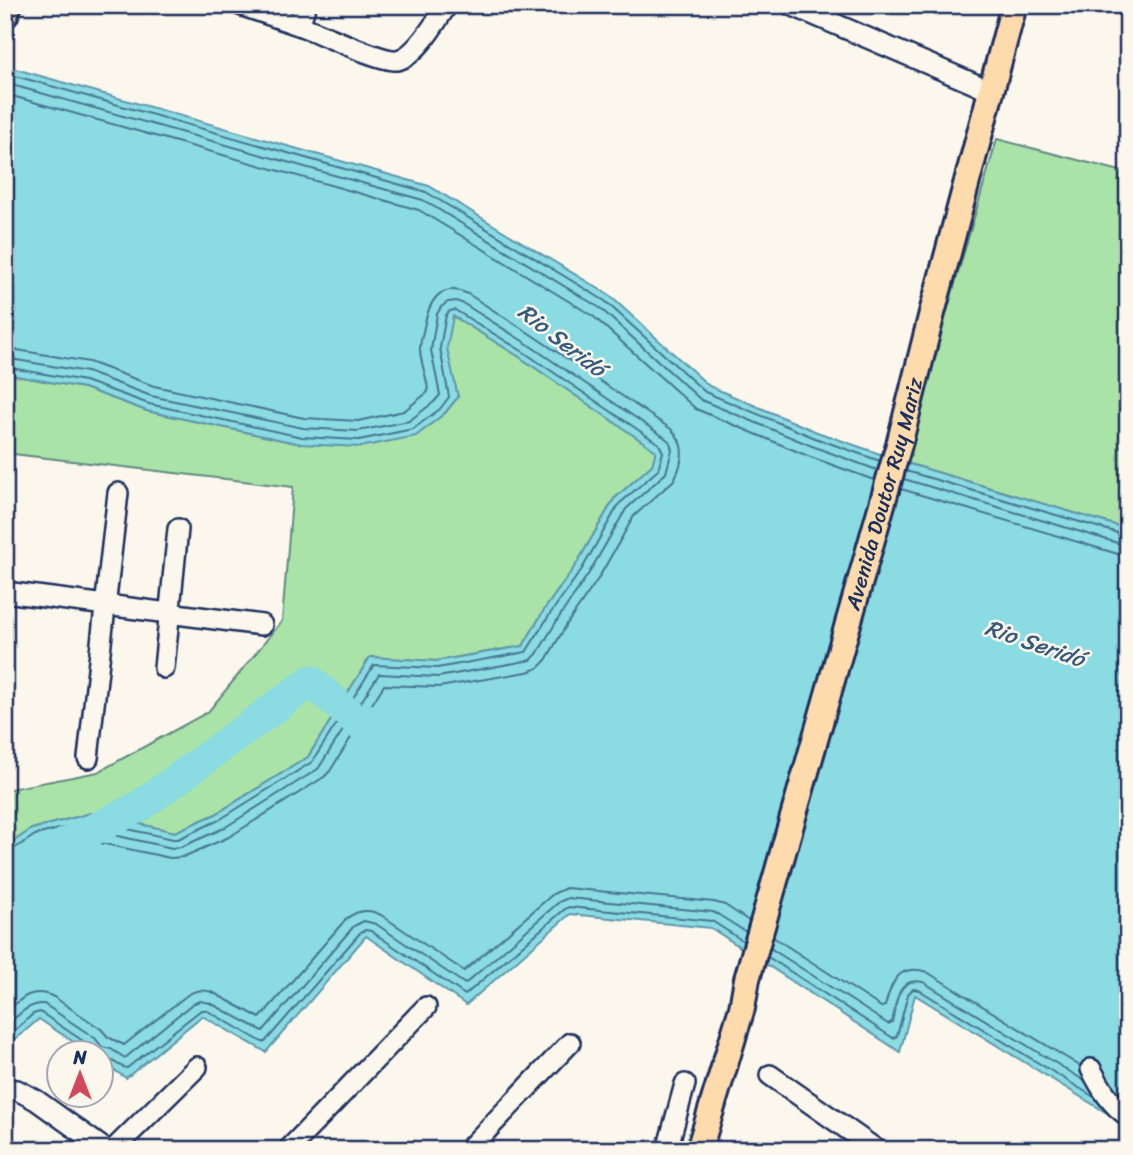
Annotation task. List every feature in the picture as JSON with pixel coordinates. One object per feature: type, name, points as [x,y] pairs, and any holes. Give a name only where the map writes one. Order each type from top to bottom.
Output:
[{"type":"main road","points":[[5,15],[9,5]]},
{"type":"main road","name":"Avenida Doutor Ruy Mariz","points":[[699,1150],[742,1009],[747,979],[900,440],[1014,5]]},
{"type":"street","points":[[240,5],[382,58],[398,60],[409,55],[428,34],[447,5]]},
{"type":"street","points":[[299,25],[306,5]]},
{"type":"street","points":[[791,5],[991,91]]},
{"type":"street","points":[[88,758],[118,493]]},
{"type":"street","points":[[164,668],[178,529]]},
{"type":"street","points":[[5,592],[262,625]]},
{"type":"street","points":[[288,1150],[426,1007]]},
{"type":"street","points":[[472,1148],[570,1044]]},
{"type":"street","points":[[113,1150],[197,1067]]},
{"type":"street","points":[[1091,1069],[1105,1094],[1128,1116]]},
{"type":"street","points":[[770,1075],[877,1150]]},
{"type":"street","points":[[667,1150],[685,1084]]},
{"type":"street","points":[[5,1089],[17,1090],[36,1100],[106,1150]]},
{"type":"green space","points":[[997,139],[1128,173],[1128,529],[903,462]]},
{"type":"green space","points":[[453,316],[518,356],[657,451],[652,465],[614,499],[576,565],[544,610],[523,646],[436,661],[370,657],[308,757],[216,814],[175,832],[91,813],[32,829],[5,847],[5,790],[98,772],[208,712],[282,621],[293,487],[5,453],[5,374],[84,388],[147,411],[301,444],[445,413],[458,397],[446,348]]},
{"type":"water","name":"Rio Seridó","points":[[5,66],[429,186],[609,295],[709,386],[817,432],[903,462],[1128,529],[1128,1126],[915,995],[900,1052],[711,928],[570,914],[466,1005],[366,936],[266,1052],[202,1016],[126,1078],[116,1071],[116,1040],[70,1040],[39,1019],[5,1048],[5,847],[32,829],[91,813],[175,832],[216,814],[308,757],[370,657],[436,661],[523,646],[544,610],[576,565],[614,499],[652,465],[656,451],[518,356],[453,316],[447,348],[458,397],[445,413],[416,436],[360,447],[301,444],[147,411],[84,388],[5,374]]},
{"type":"waterway","points":[[5,870],[47,853],[140,806],[311,681],[361,725],[373,720]]}]
